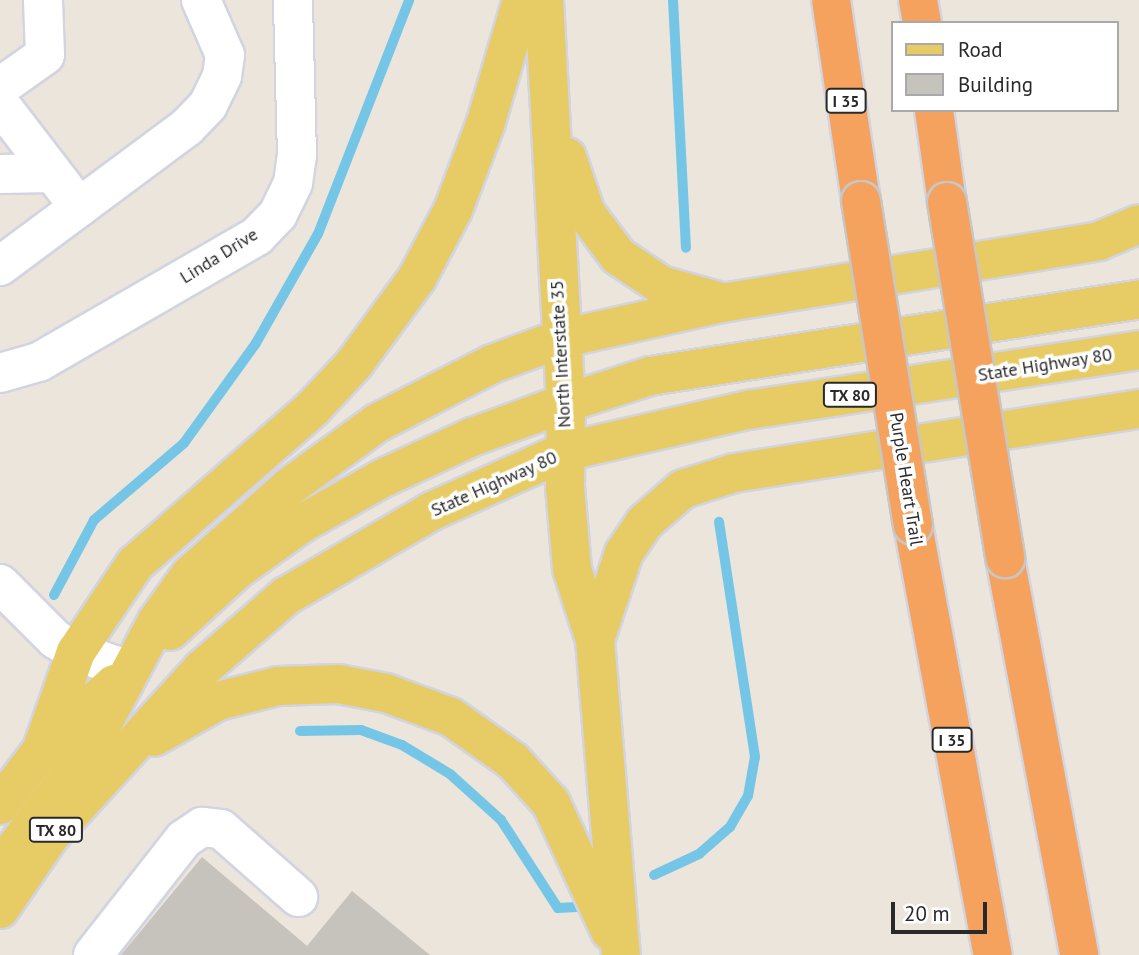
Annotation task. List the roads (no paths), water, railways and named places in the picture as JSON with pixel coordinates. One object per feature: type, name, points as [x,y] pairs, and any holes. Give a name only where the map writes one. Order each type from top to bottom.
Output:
[{"type":"highway","name":"Purple Heart Trail","points":[[831,0],[913,525],[993,955]]},
{"type":"highway","points":[[918,0],[922,21]]},
{"type":"highway","points":[[934,112],[1005,558],[1079,955]]},
{"type":"main road","points":[[41,751],[76,652],[135,564],[313,408],[354,364],[417,278],[453,210],[486,122],[522,0]]},
{"type":"main road","name":"North Interstate 35","points":[[544,0],[552,112],[566,403],[564,452],[572,569],[594,640],[621,955]]},
{"type":"main road","points":[[552,112],[586,213],[618,256],[661,285],[722,303]]},
{"type":"main road","points":[[0,868],[87,753],[129,670],[190,575],[289,486],[377,423],[442,387],[561,340],[722,303],[1099,241],[1139,224]]},
{"type":"main road","points":[[0,805],[41,751],[238,569],[301,524],[383,478],[472,436],[650,376],[1139,299]]},
{"type":"main road","name":"State Highway 80","points":[[0,909],[50,836],[119,757],[202,669],[286,596],[432,511],[564,452],[748,410],[1139,351]]},
{"type":"main road","points":[[594,640],[624,553],[645,522],[683,489],[734,473],[1139,409]]},
{"type":"main road","points":[[119,757],[218,701],[278,686],[338,684],[386,692],[451,717],[513,761],[551,803],[621,955]]},
{"type":"street","points":[[0,87],[45,55],[43,0]]},
{"type":"street","points":[[3,262],[187,127],[208,105],[222,76],[225,55],[201,0]]},
{"type":"street","name":"Linda Drive","points":[[0,373],[40,362],[257,236],[278,214],[293,183],[297,156],[293,0]]},
{"type":"street","points":[[0,104],[79,208]]},
{"type":"street","points":[[0,174],[52,173]]},
{"type":"street","points":[[0,584],[37,623],[76,652],[129,670]]},
{"type":"street","points":[[93,955],[184,839],[202,827],[222,829],[298,897]]},
{"type":"waterway","points":[[54,595],[94,520],[184,443],[256,343],[318,234],[409,0]]},
{"type":"waterway","points":[[673,0],[686,248]]},
{"type":"waterway","points":[[654,875],[699,854],[730,827],[748,796],[755,757],[719,522]]},
{"type":"waterway","points":[[300,731],[361,730],[402,745],[450,774],[501,820],[558,908],[577,907]]}]
